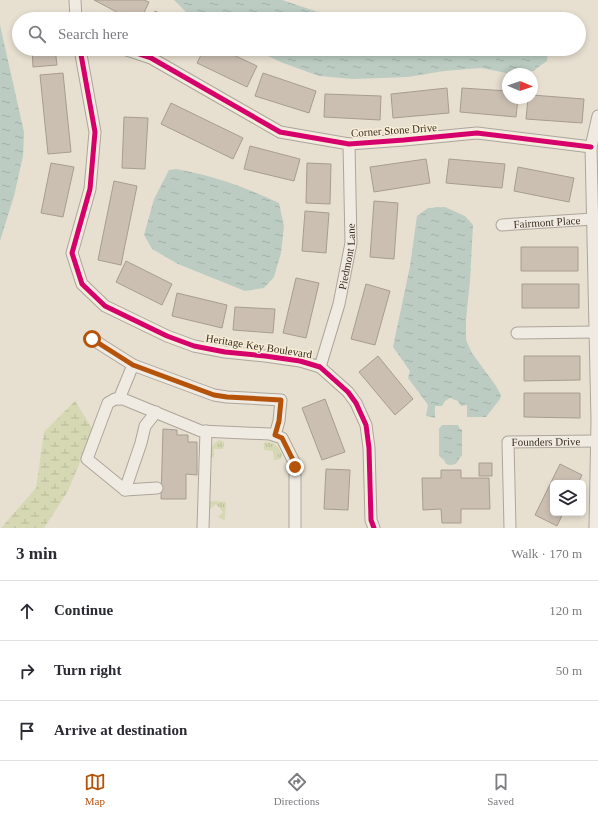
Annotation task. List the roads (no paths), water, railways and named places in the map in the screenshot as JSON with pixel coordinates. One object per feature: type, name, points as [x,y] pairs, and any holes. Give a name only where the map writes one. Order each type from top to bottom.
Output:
[{"type":"street","points":[[75,0],[76,12]]},
{"type":"street","name":"Heritage Key Boulevard","points":[[81,56],[95,132],[90,190],[72,253],[82,284],[105,306],[167,336],[187,343],[226,352],[293,360],[320,367],[336,381],[356,403],[366,425],[369,448],[371,520],[374,528]]},
{"type":"street","name":"Corner Stone Drive","points":[[145,56],[151,58],[280,132],[349,144],[477,133],[591,147]]},
{"type":"street","points":[[595,528],[595,332],[591,147],[598,116]]},
{"type":"street","name":"Piedmont Lane","points":[[320,367],[339,304],[351,243],[349,144]]},
{"type":"street","name":"Fairmont Place","points":[[502,225],[593,219]]},
{"type":"street","points":[[517,333],[595,332]]},
{"type":"street","points":[[92,339],[133,365],[214,395],[281,400],[279,421],[275,435]]},
{"type":"street","points":[[119,399],[133,365]]},
{"type":"street","points":[[157,488],[125,490],[87,459],[108,403],[115,399],[119,399],[156,412],[200,431],[270,434],[282,438],[295,464],[295,528]]},
{"type":"street","points":[[125,490],[141,443],[145,426],[156,412]]},
{"type":"street","points":[[203,528],[206,432]]},
{"type":"street","name":"Founders Drive","points":[[510,528],[508,442],[596,441]]},
{"type":"water","points":[[174,0],[282,0],[318,12],[186,12]]},
{"type":"water","points":[[0,25],[24,132],[23,156],[14,196],[0,241]]},
{"type":"water","points":[[268,56],[547,56],[547,61],[537,68],[502,68],[502,72],[481,68],[444,71],[408,77],[353,79],[319,76]]},
{"type":"water","points":[[176,169],[229,183],[279,203],[284,226],[281,253],[274,277],[264,288],[245,291],[178,264],[152,249],[144,235],[154,199],[169,170]]},
{"type":"water","points":[[445,207],[465,216],[473,225],[466,320],[466,340],[472,353],[501,395],[500,399],[486,417],[467,417],[467,405],[461,406],[458,401],[450,398],[445,401],[442,406],[435,406],[435,418],[426,416],[428,405],[408,378],[410,371],[393,347],[410,266],[417,216],[428,208]]},
{"type":"water","points":[[442,425],[458,425],[460,429],[462,429],[462,456],[457,463],[453,465],[446,464],[439,456],[439,429]]}]
